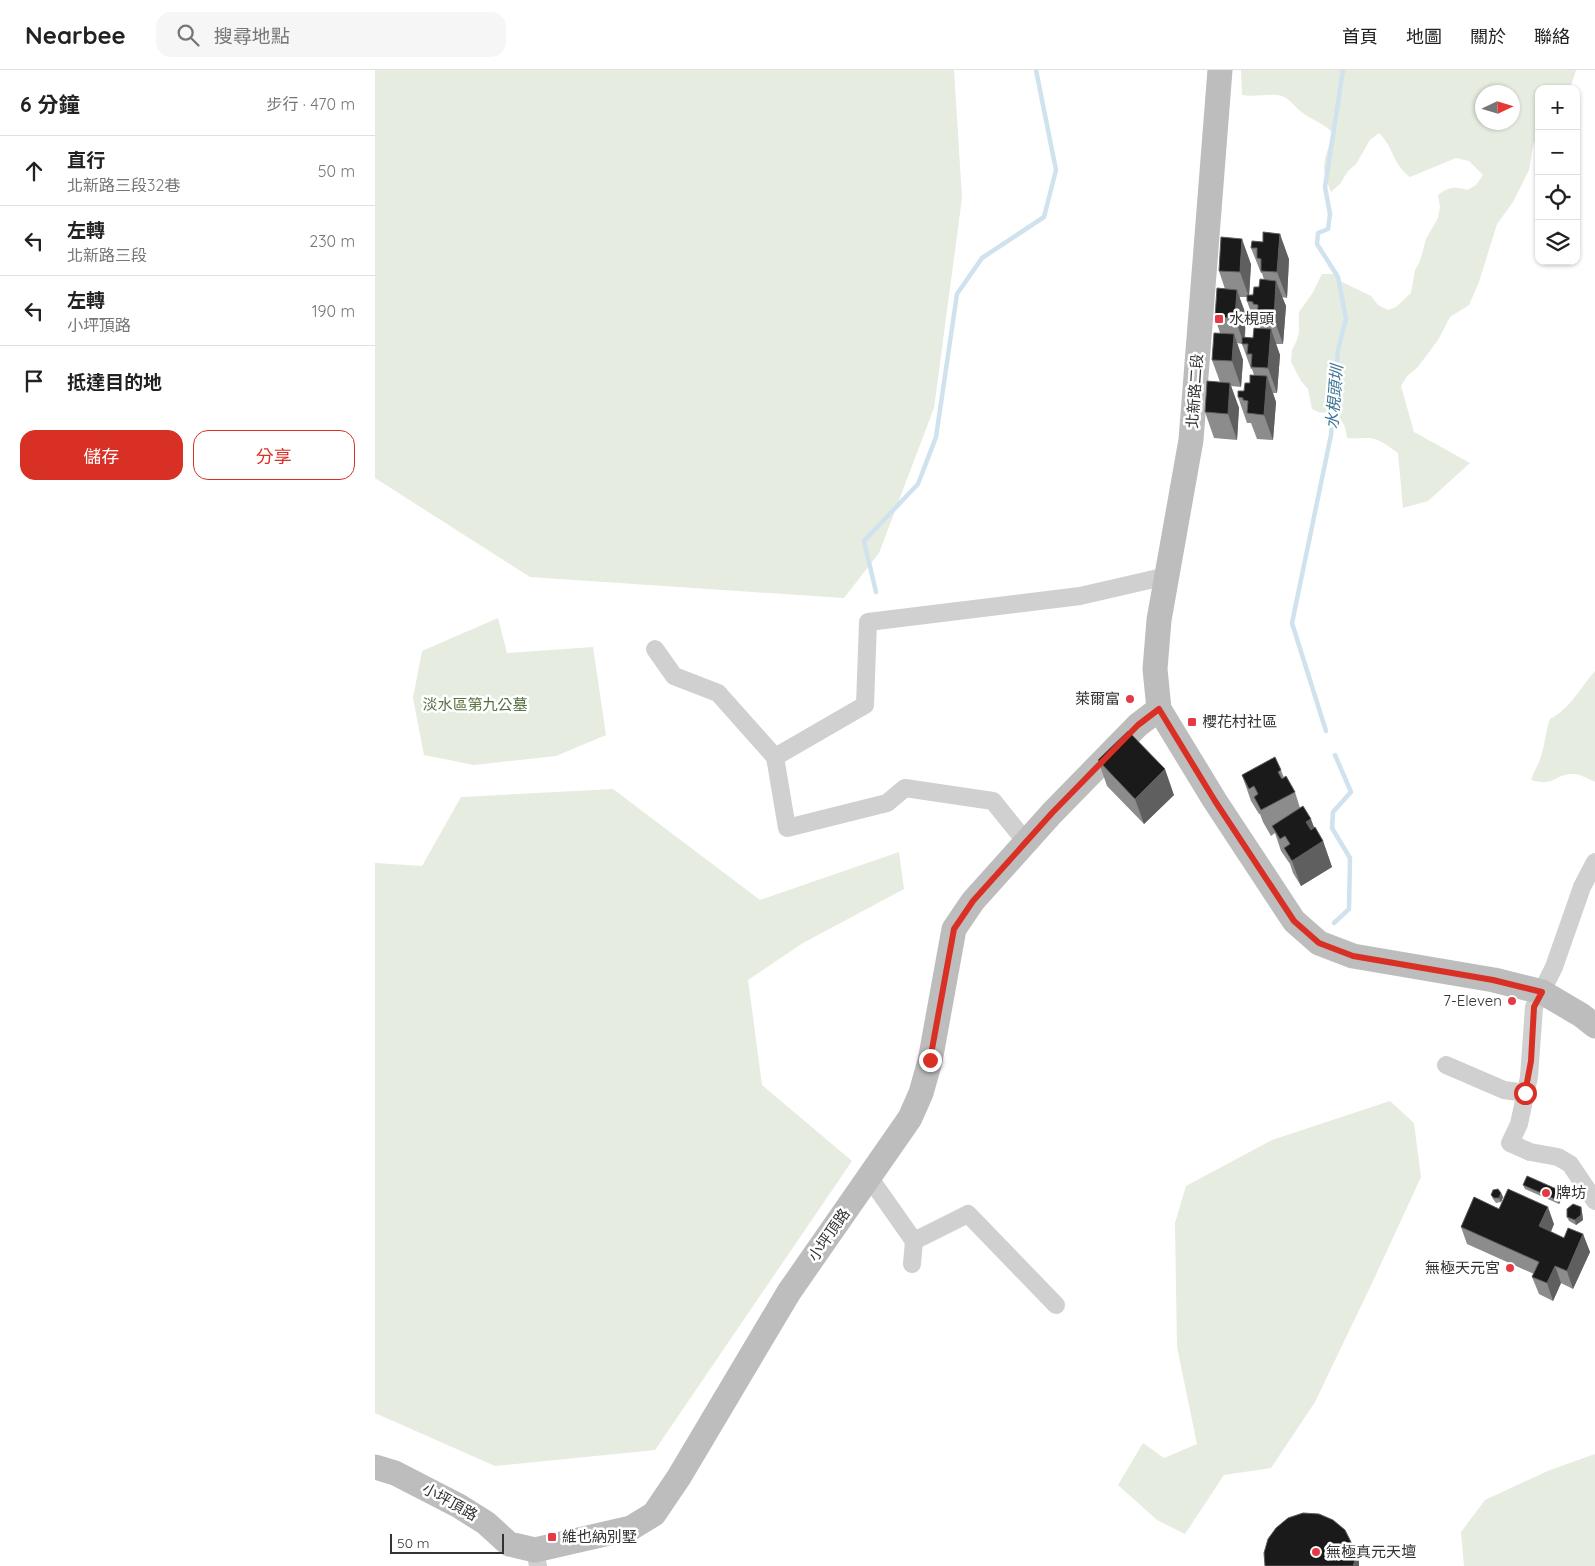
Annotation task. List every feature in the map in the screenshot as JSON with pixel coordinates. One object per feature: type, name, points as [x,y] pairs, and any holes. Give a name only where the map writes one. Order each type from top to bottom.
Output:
[{"type":"street","name":"北新路二段","points":[[1159,709],[1155,668],[1159,620],[1191,440],[1220,70]]},
{"type":"street","points":[[775,757],[865,705],[868,622],[1080,596],[1167,576]]},
{"type":"street","points":[[655,650],[674,676],[718,693],[775,757],[787,828],[887,803],[905,788],[993,801],[1026,842]]},
{"type":"street","points":[[1159,709],[1215,801],[1294,921],[1319,943],[1353,956],[1493,980],[1542,992],[1581,1015],[1595,1026]]},
{"type":"street","name":"小坪頂路","points":[[375,1467],[395,1473],[459,1506],[486,1523],[509,1544],[537,1558],[631,1528],[654,1514],[679,1477],[789,1292],[910,1118],[921,1093],[934,1041],[954,929],[973,901],[1052,813],[1138,725],[1159,709]]},
{"type":"street","points":[[1595,862],[1582,887],[1553,967],[1534,1007],[1531,1061],[1519,1124],[1510,1144],[1530,1152],[1558,1157],[1570,1164],[1595,1200]]},
{"type":"street","points":[[1446,1065],[1504,1090],[1525,1093]]},
{"type":"street","points":[[869,1178],[914,1241],[912,1264]]},
{"type":"street","points":[[914,1241],[968,1214],[1055,1305]]},
{"type":"green space","points":[[375,70],[954,70],[962,198],[934,408],[879,553],[844,598],[530,577],[375,478]]},
{"type":"green space","points":[[1241,70],[1576,70],[1571,85],[1535,85],[1535,140],[1529,170],[1513,202],[1497,224],[1479,282],[1469,305],[1450,317],[1438,340],[1417,368],[1407,376],[1401,386],[1414,432],[1470,463],[1428,501],[1403,508],[1398,453],[1376,439],[1347,438],[1345,427],[1336,415],[1312,409],[1308,389],[1301,381],[1291,362],[1292,350],[1299,332],[1299,312],[1312,294],[1322,274],[1334,274],[1342,282],[1371,296],[1378,305],[1388,310],[1396,307],[1411,293],[1415,270],[1420,261],[1426,239],[1438,218],[1440,207],[1438,195],[1452,188],[1467,190],[1476,185],[1483,175],[1469,161],[1456,158],[1410,177],[1400,167],[1388,144],[1379,133],[1370,140],[1356,164],[1331,192],[1324,168],[1332,132],[1282,96],[1242,95]]},
{"type":"green space","name":"淡水區第九公墓","points":[[498,618],[507,653],[593,647],[606,735],[556,756],[474,765],[424,755],[413,698],[422,651]]},
{"type":"green space","points":[[1595,671],[1595,782],[1573,774],[1545,782],[1531,780],[1541,757],[1550,719],[1569,704]]},
{"type":"green space","points":[[613,789],[760,900],[899,852],[904,889],[803,943],[748,980],[762,1085],[852,1161],[655,1450],[495,1466],[375,1413],[375,863],[422,866],[461,797]]},
{"type":"green space","points":[[1390,1101],[1414,1123],[1421,1177],[1315,1402],[1271,1468],[1224,1475],[1185,1534],[1157,1520],[1118,1485],[1143,1443],[1164,1458],[1197,1444],[1177,1347],[1175,1223],[1186,1186],[1272,1140]]},
{"type":"green space","points":[[1595,1454],[1595,1566],[1464,1566],[1461,1532],[1485,1500],[1550,1470]]},
{"type":"building","points":[[1263,232],[1280,234],[1277,272],[1261,271],[1261,259],[1257,258],[1257,248],[1251,248],[1252,241],[1263,242]]},
{"type":"building","points":[[1221,237],[1242,239],[1240,272],[1219,271]]},
{"type":"building","points":[[1260,279],[1276,281],[1274,319],[1257,318],[1258,305],[1247,301],[1247,295],[1253,295],[1254,287],[1259,287]]},
{"type":"building","points":[[1217,288],[1237,290],[1235,318],[1215,317]]},
{"type":"building","points":[[1254,328],[1271,329],[1268,368],[1251,367],[1252,354],[1247,354],[1248,344],[1242,344],[1242,337],[1253,338]]},
{"type":"building","points":[[1214,333],[1234,334],[1232,361],[1212,360]]},
{"type":"building","points":[[1250,375],[1267,376],[1264,415],[1247,413],[1248,401],[1238,397],[1238,391],[1244,391],[1245,383],[1250,383]]},
{"type":"building","points":[[1207,381],[1230,383],[1228,414],[1205,412]]},
{"type":"building","points":[[1128,731],[1165,769],[1135,799],[1098,760]]},
{"type":"building","points":[[1275,757],[1281,770],[1278,772],[1282,779],[1286,776],[1295,792],[1261,810],[1254,797],[1258,794],[1254,786],[1249,789],[1242,775]]},
{"type":"building","points":[[1303,806],[1311,819],[1306,822],[1311,830],[1315,827],[1323,841],[1292,861],[1284,848],[1290,844],[1285,836],[1280,839],[1272,826]]},
{"type":"building","name":"牌坊","points":[[1527,1176],[1561,1191],[1557,1200],[1523,1185]]},
{"type":"building","points":[[1498,1189],[1501,1193],[1499,1198],[1494,1198],[1491,1195],[1493,1190]]},
{"type":"building","points":[[1508,1189],[1548,1207],[1539,1226],[1564,1238],[1568,1228],[1583,1234],[1567,1271],[1555,1266],[1547,1283],[1532,1277],[1539,1262],[1461,1227],[1474,1197],[1499,1209]]},
{"type":"building","points":[[1573,1204],[1581,1207],[1581,1215],[1575,1220],[1567,1217],[1567,1209]]},
{"type":"building","points":[[1303,1513],[1319,1514],[1333,1520],[1345,1530],[1352,1544],[1355,1560],[1353,1566],[1265,1566],[1264,1553],[1268,1539],[1276,1528],[1288,1518]]},
{"type":"waterway","points":[[876,592],[864,541],[918,484],[936,437],[957,294],[982,258],[1044,217],[1056,170],[1036,70]]},
{"type":"waterway","name":"水梘頭圳","points":[[1326,731],[1292,623],[1331,435],[1338,350],[1346,319],[1338,277],[1317,244],[1318,233],[1328,229],[1330,214],[1325,187],[1343,70]]},
{"type":"waterway","name":"水梘頭圳","points":[[1334,923],[1349,909],[1350,858],[1332,828],[1333,812],[1351,792],[1335,755]]},
{"type":"place","name":"水梘頭","points":[[1219,319]]},
{"type":"place","name":"萊爾富","points":[[1130,699]]},
{"type":"place","name":"櫻花村社區","points":[[1192,722]]},
{"type":"place","name":"7-Eleven","points":[[1512,1001]]},
{"type":"place","name":"牌坊","points":[[1546,1193]]},
{"type":"place","name":"無極天元宮","points":[[1510,1268]]},
{"type":"place","name":"維也納別墅","points":[[552,1537]]},
{"type":"place","name":"無極真元天壇","points":[[1316,1552]]},
{"type":"route","points":[[930,1060],[954,929],[973,901],[1052,813],[1138,725],[1159,709],[1215,801],[1294,921],[1319,943],[1353,956],[1493,980],[1542,992],[1534,1007],[1531,1061],[1525,1093]]}]
